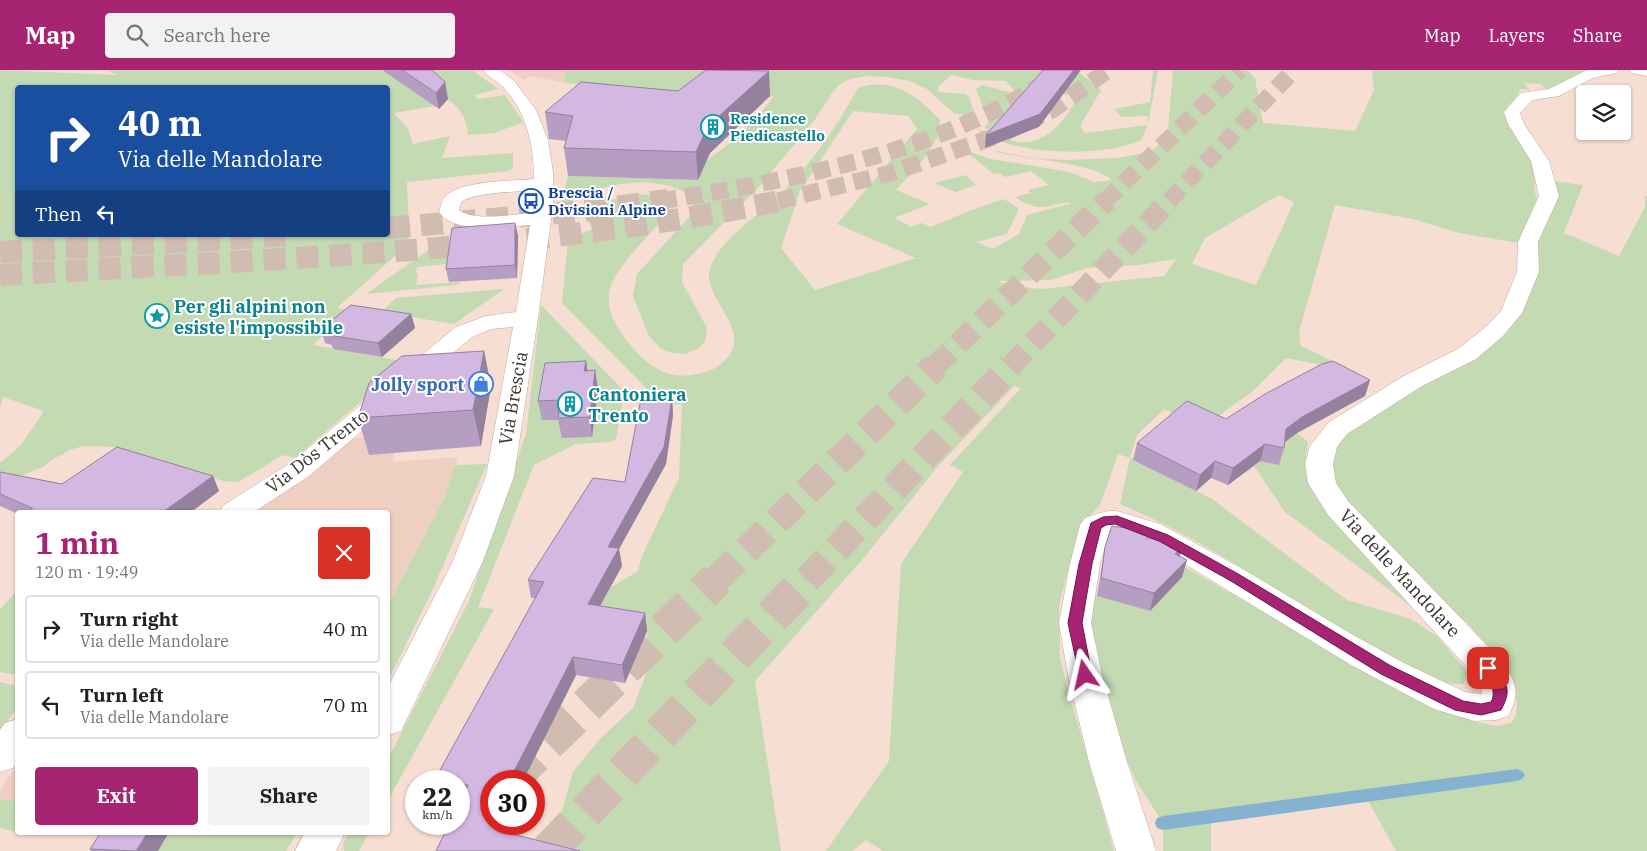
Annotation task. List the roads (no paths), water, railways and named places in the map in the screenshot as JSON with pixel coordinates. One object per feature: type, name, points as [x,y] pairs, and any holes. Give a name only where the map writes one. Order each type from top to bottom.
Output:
[{"type":"street","name":"Via Brescia","points":[[390,717],[468,561],[500,476],[526,318],[541,218],[544,184],[538,135],[529,111],[509,84],[491,70]]},
{"type":"street","name":"Via delle Mandolare","points":[[1136,851],[1108,762],[1085,675],[1075,623],[1090,544],[1096,526],[1103,521],[1117,520],[1164,538],[1236,578],[1386,670],[1460,706],[1481,710],[1496,706],[1501,697],[1500,688],[1488,668],[1338,508],[1322,483],[1319,464],[1324,446],[1338,428],[1387,396],[1467,354],[1495,331],[1511,313],[1528,272],[1528,242],[1549,196],[1540,161],[1516,124],[1512,112],[1527,96],[1553,93],[1589,74],[1611,70]]},
{"type":"street","points":[[1636,70],[1647,71]]},
{"type":"street","points":[[541,218],[471,222],[452,217],[449,212],[452,201],[467,192],[544,184]]},
{"type":"street","name":"Via Dòs Trento","points":[[237,510],[299,470],[464,332],[486,323],[526,318]]},
{"type":"street","points":[[0,757],[15,737]]},
{"type":"street","points":[[315,851],[324,835]]},
{"type":"waterway","points":[[1163,823],[1517,775]]},
{"type":"tunnel","points":[[660,201],[764,183],[870,158],[921,141],[971,121],[1019,98],[1064,70]]},
{"type":"tunnel","points":[[778,201],[891,173],[1002,134],[1052,110],[1108,70]]},
{"type":"tunnel","points":[[1105,201],[1240,70]]},
{"type":"tunnel","points":[[1169,201],[1294,70]]},
{"type":"tunnel","points":[[390,228],[582,211],[668,200]]},
{"type":"tunnel","points":[[0,275],[295,258],[492,243],[590,232],[687,218],[784,200]]},
{"type":"tunnel","points":[[934,367],[1107,200]]},
{"type":"tunnel","points":[[1010,367],[1170,200]]},
{"type":"tunnel","points":[[0,252],[257,237]]},
{"type":"tunnel","points":[[716,580],[936,366]]},
{"type":"tunnel","points":[[807,580],[1011,366]]},
{"type":"tunnel","points":[[520,770],[717,579]]},
{"type":"tunnel","points":[[548,851],[808,579]]},
{"type":"place","name":"Residence Piedicastello","points":[[713,127]]},
{"type":"place","name":"Brescia / Divisioni Alpine","points":[[531,201]]},
{"type":"place","name":"Per gli alpini non esiste l'impossibile","points":[[157,316]]},
{"type":"place","name":"Jolly sport","points":[[481,384]]},
{"type":"place","name":"Cantoniera Trento","points":[[570,404]]}]
